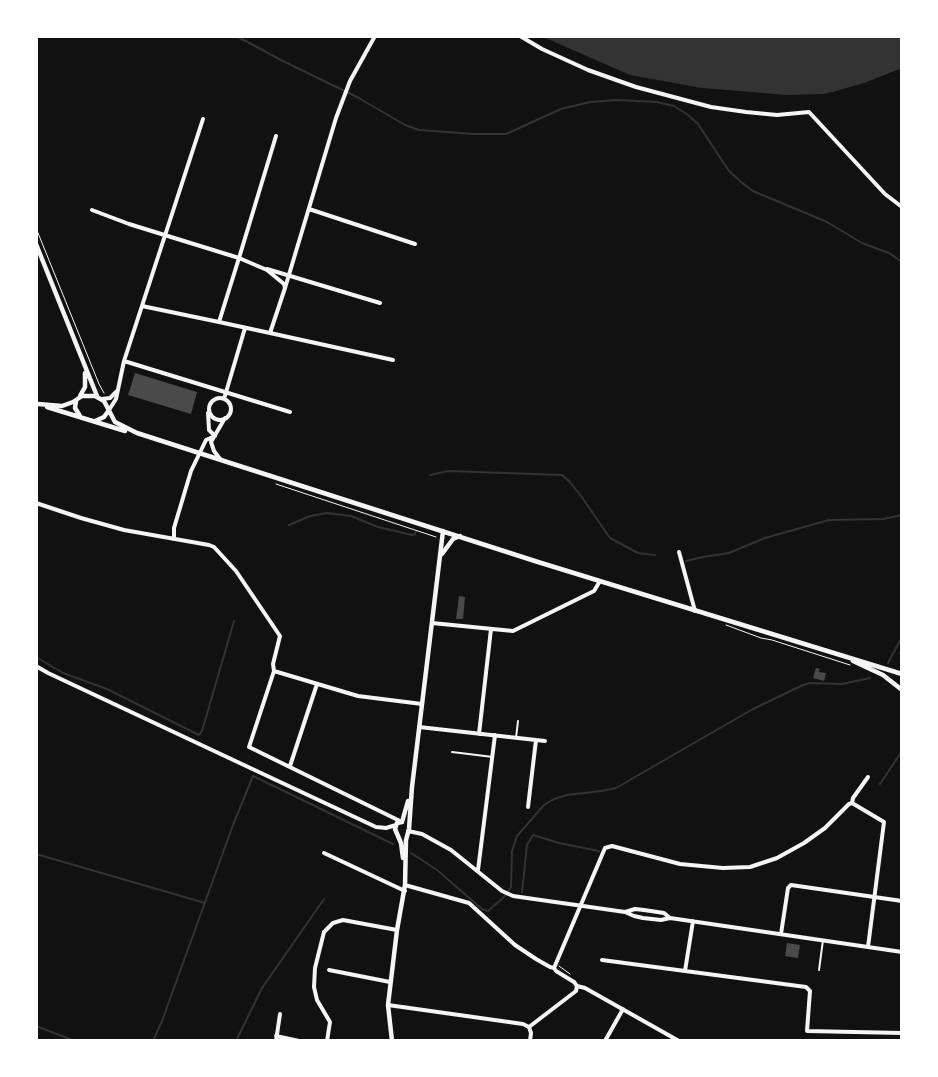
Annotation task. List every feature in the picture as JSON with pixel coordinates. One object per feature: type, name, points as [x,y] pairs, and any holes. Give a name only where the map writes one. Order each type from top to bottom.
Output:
[{"type":"street","points":[[270,333],[290,275],[336,118],[347,88],[375,36]]},
{"type":"street","points":[[520,36],[542,49],[588,70],[636,87],[711,107],[776,115],[809,112],[885,194],[902,207]]},
{"type":"street","points":[[92,420],[102,418],[116,401],[124,361],[203,119]]},
{"type":"street","points":[[219,322],[276,136]]},
{"type":"street","points":[[309,209],[415,244]]},
{"type":"street","points":[[92,210],[264,268],[380,303]]},
{"type":"street","points":[[36,244],[84,366],[100,398],[117,424],[221,460],[600,582],[902,674]]},
{"type":"street","points":[[279,272],[287,270],[292,263]]},
{"type":"street","points":[[264,268],[283,282],[285,288]]},
{"type":"street","points":[[142,306],[393,360]]},
{"type":"street","points":[[224,399],[245,328]]},
{"type":"street","points":[[124,361],[290,412]]},
{"type":"street","points":[[81,417],[75,408],[86,383],[84,366]]},
{"type":"street","points":[[37,403],[62,406],[88,395],[110,398],[117,389]]},
{"type":"street","points":[[215,436],[209,430],[209,410],[212,401],[218,398],[228,402],[231,409],[228,416],[212,441],[212,446],[221,460]]},
{"type":"street","points":[[37,403],[116,429],[137,432]]},
{"type":"street","points":[[209,410],[215,419],[225,418]]},
{"type":"street","points":[[174,539],[174,528],[189,477],[206,440],[215,436]]},
{"type":"street","points":[[36,503],[124,530],[210,545],[233,567],[279,633],[279,641],[273,664],[274,671],[249,746],[406,823],[408,830]]},
{"type":"street","points":[[392,1041],[388,1005],[390,982],[396,930],[405,888],[405,843],[443,531]]},
{"type":"street","points":[[440,558],[453,539],[460,536]]},
{"type":"street","points":[[679,552],[695,611]]},
{"type":"street","points":[[432,623],[506,631],[516,630],[594,591],[600,582]]},
{"type":"street","points":[[479,734],[491,629]]},
{"type":"street","points":[[828,652],[883,675],[902,690]]},
{"type":"street","points":[[36,666],[376,827],[386,828],[402,822],[412,787]]},
{"type":"street","points":[[274,671],[358,696],[422,704]]},
{"type":"street","points":[[290,766],[317,684]]},
{"type":"street","points":[[419,727],[545,741]]},
{"type":"street","points":[[478,870],[495,735]]},
{"type":"street","points":[[528,807],[536,740]]},
{"type":"street","points":[[852,803],[853,798],[868,777]]},
{"type":"street","points":[[554,968],[603,851],[609,846],[680,864],[724,868],[750,866],[777,858],[804,843],[825,828],[847,805],[852,803],[855,803],[884,822],[868,947]]},
{"type":"street","points":[[396,825],[395,829],[405,869]]},
{"type":"street","points":[[397,834],[403,836],[408,830]]},
{"type":"street","points":[[408,830],[426,836],[454,852],[510,895],[626,912],[634,916],[661,920],[670,918],[693,921],[902,952]]},
{"type":"street","points":[[324,853],[405,888],[469,903],[515,945],[532,957],[554,968],[577,986],[585,988],[679,1041]]},
{"type":"street","points":[[781,934],[789,886],[902,901]]},
{"type":"street","points":[[626,912],[635,909],[644,910],[664,913],[670,918]]},
{"type":"street","points":[[327,1041],[330,1022],[317,1000],[314,987],[315,968],[324,932],[333,923],[343,920],[396,930]]},
{"type":"street","points":[[686,971],[693,921]]},
{"type":"street","points":[[602,960],[808,988],[810,991],[806,1028],[809,1032],[902,1033]]},
{"type":"street","points":[[329,970],[390,982]]},
{"type":"street","points":[[529,1027],[576,991],[577,986]]},
{"type":"street","points":[[388,1005],[523,1024],[529,1027],[531,1033],[530,1041]]},
{"type":"street","points":[[605,1041],[623,1009]]},
{"type":"street","points":[[280,1014],[276,1039],[299,1041]]},
{"type":"lane","points":[[516,738],[518,721]]},
{"type":"lane","points":[[452,752],[492,757]]},
{"type":"lane","points":[[819,970],[823,940]]},
{"type":"path","points":[[36,228],[102,390],[106,394],[114,395]]},
{"type":"path","points":[[275,483],[442,539]]},
{"type":"path","points":[[724,620],[729,628],[854,666]]},
{"type":"shaded area","points":[[541,36],[902,36],[902,68],[864,83],[825,94],[787,95],[702,88],[630,75]]},
{"type":"building","points":[[135,373],[197,392],[191,414],[128,395]]},
{"type":"building","points":[[459,596],[465,597],[463,619],[456,619]]},
{"type":"building","points":[[816,668],[820,669],[819,672],[826,673],[824,681],[813,678]]},
{"type":"building","points":[[787,943],[800,945],[798,958],[785,956]]},
{"type":"waterway","points":[[236,36],[357,97],[405,125],[419,130],[506,134],[561,109],[590,102],[617,100],[657,102],[674,106],[698,124],[729,171],[753,191],[827,222],[862,243],[889,253],[902,262]]},
{"type":"waterway","points":[[430,475],[448,471],[562,475],[581,496],[610,538],[638,553],[655,555]]},
{"type":"waterway","points":[[289,525],[310,516],[327,513],[351,516],[378,527],[412,535],[416,531]]},
{"type":"waterway","points":[[686,561],[729,553],[765,538],[829,520],[883,519],[902,515]]},
{"type":"waterway","points":[[36,657],[63,673],[107,689],[199,735],[202,731],[234,621]]},
{"type":"waterway","points":[[888,663],[902,637]]},
{"type":"waterway","points":[[411,853],[437,870],[482,909],[488,911],[504,897],[511,887],[512,851],[517,836],[544,805],[554,799],[567,795],[616,788],[753,709],[803,685],[810,683],[842,684],[870,678]]},
{"type":"waterway","points":[[880,784],[902,751]]},
{"type":"waterway","points":[[153,1041],[253,776],[393,844]]},
{"type":"waterway","points":[[522,892],[527,845],[533,835],[559,843],[599,851]]},
{"type":"waterway","points":[[36,854],[205,903]]},
{"type":"waterway","points":[[236,1041],[262,988],[324,899]]},
{"type":"waterway","points":[[36,1026],[75,1041]]}]
